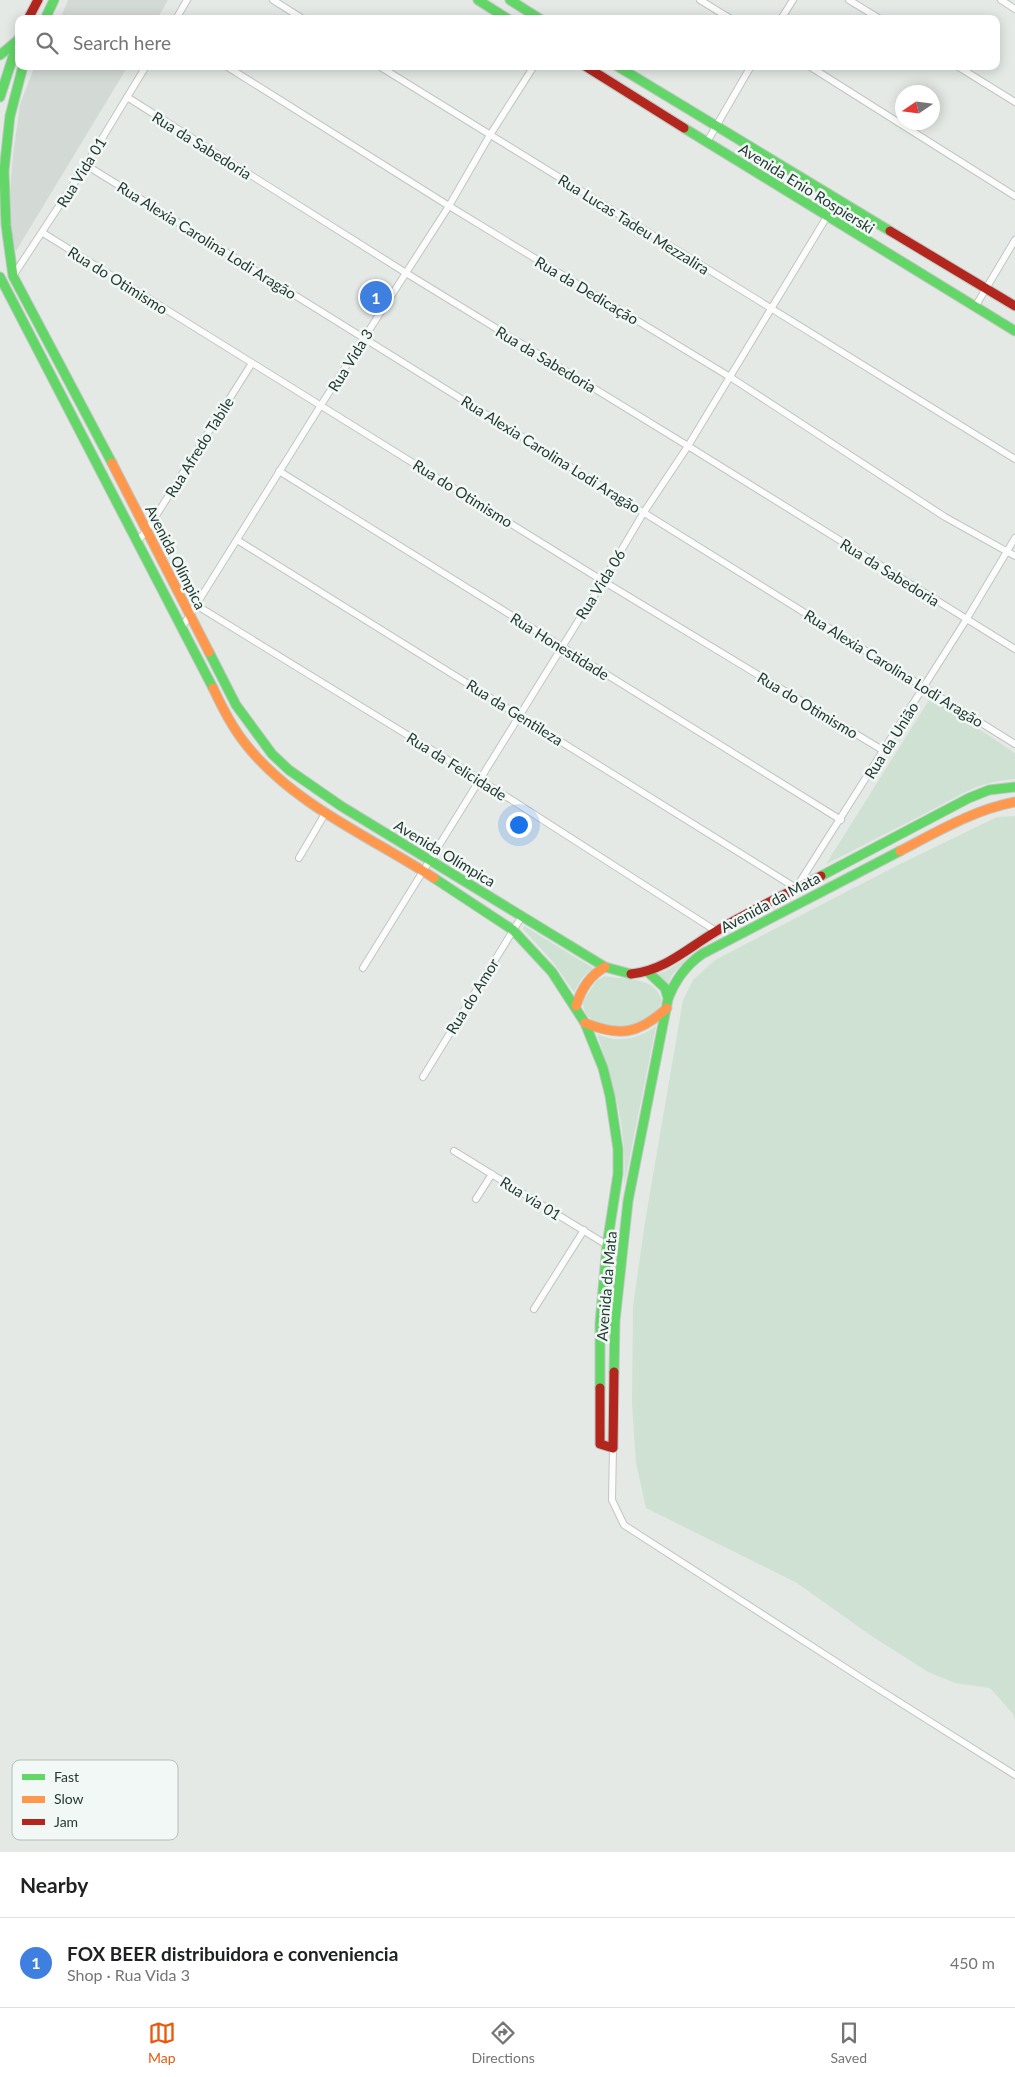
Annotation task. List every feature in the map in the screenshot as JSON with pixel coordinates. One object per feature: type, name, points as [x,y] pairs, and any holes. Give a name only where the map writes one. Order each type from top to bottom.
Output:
[{"type":"street","points":[[30,15],[38,0]]},
{"type":"street","points":[[47,15],[54,0]]},
{"type":"street","points":[[179,15],[188,0]]},
{"type":"street","points":[[273,0],[297,15]]},
{"type":"street","points":[[478,0],[502,15]]},
{"type":"street","points":[[510,0],[534,15]]},
{"type":"street","points":[[700,0],[724,15]]},
{"type":"street","points":[[783,15],[793,0]]},
{"type":"street","points":[[849,0],[873,15]]},
{"type":"street","points":[[1001,0],[1015,9]]},
{"type":"street","points":[[0,55],[15,42]]},
{"type":"street","points":[[0,97],[15,49]]},
{"type":"street","name":"Avenida Olímpica","points":[[21,70],[16,83],[6,129],[1,166],[1,213],[6,258],[13,276],[147,530],[236,705],[272,754],[289,770],[341,806],[539,926]]},
{"type":"street","name":"Rua Vida 01","points":[[13,276],[43,233],[144,70]]},
{"type":"street","name":"Rua da Dedicação","points":[[232,70],[449,206],[730,376],[945,517],[1015,556]]},
{"type":"street","name":"Rua Lucas Tadeu Mezzalira","points":[[385,70],[1015,459]]},
{"type":"street","name":"Rua Vida 3","points":[[181,629],[321,405],[449,206],[490,135],[531,70]]},
{"type":"street","name":"Avenida Enio Rospierski","points":[[591,70],[1015,331]]},
{"type":"street","name":"Avenida Enio Rospierski","points":[[624,70],[1015,306]]},
{"type":"street","points":[[707,142],[749,70]]},
{"type":"street","points":[[815,70],[1015,196]]},
{"type":"street","points":[[963,70],[1015,102]]},
{"type":"street","name":"Rua da Sabedoria","points":[[127,97],[406,273],[1015,650]]},
{"type":"street","name":"Rua Alexia Carolina Lodi Aragão","points":[[86,165],[1015,744]]},
{"type":"street","name":"Rua Vida 06","points":[[363,968],[604,581],[644,512],[688,446],[837,200]]},
{"type":"street","name":"Rua do Otimismo","points":[[43,233],[604,581],[884,751]]},
{"type":"street","points":[[976,307],[1015,240]]},
{"type":"street","name":"Avenida Olímpica","points":[[0,277],[230,722],[249,748],[282,781],[326,812],[423,870],[513,930],[528,945]]},
{"type":"street","name":"Rua Afredo Tabile","points":[[136,542],[147,530],[252,363]]},
{"type":"street","name":"Rua Honestidade","points":[[279,472],[841,820]]},
{"type":"street","name":"Rua da União","points":[[795,887],[841,820],[1015,538]]},
{"type":"street","name":"Rua da Gentileza","points":[[237,540],[795,887]]},
{"type":"street","name":"Rua da Felicidade","points":[[196,605],[479,779],[716,931]]},
{"type":"street","name":"Avenida da Mata","points":[[539,926],[605,967],[631,974],[648,972],[664,966],[716,931],[795,887],[969,798],[989,790],[1015,787]]},
{"type":"street","name":"Avenida da Mata","points":[[528,945],[552,972],[585,1022],[603,1068],[610,1096],[618,1149],[618,1174],[607,1245],[600,1323],[600,1444],[613,1448],[615,1321],[628,1201],[668,998],[675,981],[689,963],[716,946],[944,828],[993,806],[1015,802]]},
{"type":"street","points":[[299,858],[326,812]]},
{"type":"street","name":"Rua do Amor","points":[[423,1077],[522,916]]},
{"type":"street","points":[[576,1006],[586,983],[605,967]]},
{"type":"street","points":[[648,972],[665,988],[668,998]]},
{"type":"street","points":[[585,1022],[610,1032],[630,1032],[647,1025],[667,1008]]},
{"type":"street","name":"Rua via 01","points":[[454,1151],[607,1245]]},
{"type":"street","points":[[476,1200],[492,1174]]},
{"type":"street","points":[[534,1309],[584,1230]]},
{"type":"street","points":[[613,1448],[612,1500],[624,1525],[869,1684],[1015,1775]]},
{"type":"shaded area","points":[[68,0],[168,0],[159,15],[62,15]]},
{"type":"shaded area","points":[[33,70],[126,70],[16,251],[10,232],[9,203],[20,104]]},
{"type":"green space","points":[[931,697],[1015,753],[1015,779],[989,783],[968,791],[826,864]]},
{"type":"green space","points":[[1015,816],[1015,1720],[1013,1714],[990,1688],[955,1683],[928,1672],[870,1635],[797,1583],[646,1508],[636,1463],[632,1404],[633,1306],[645,1222],[683,1000],[693,980],[715,960],[900,864],[997,817]]},
{"type":"green space","points":[[524,926],[593,968],[582,978],[574,992],[553,962],[523,929]]},
{"type":"green space","points":[[691,955],[672,975],[668,984],[657,974],[666,971]]},
{"type":"green space","points":[[605,976],[646,983],[653,987],[662,1001],[656,1011],[645,1019],[632,1024],[605,1025],[594,1021],[586,1013],[583,1001],[597,980]]},
{"type":"green space","points":[[656,1026],[624,1186],[625,1166],[622,1127],[609,1071],[597,1034],[612,1039],[628,1039]]},
{"type":"traffic: fast","points":[[47,15],[54,0]]},
{"type":"traffic: fast","points":[[478,0],[502,15]]},
{"type":"traffic: fast","points":[[510,0],[534,15]]},
{"type":"traffic: fast","points":[[0,55],[15,42]]},
{"type":"traffic: fast","points":[[0,97],[15,50]]},
{"type":"traffic: fast","points":[[22,70],[10,116],[4,171],[6,225],[13,276],[112,463]]},
{"type":"traffic: fast","points":[[624,70],[890,231]]},
{"type":"traffic: fast","points":[[684,128],[1015,331]]},
{"type":"traffic: fast","points":[[0,277],[213,688]]},
{"type":"traffic: fast","points":[[209,652],[236,705],[272,754],[289,770],[341,806],[605,967],[631,974]]},
{"type":"traffic: fast","points":[[821,876],[969,798],[989,790],[1015,787]]},
{"type":"traffic: fast","points":[[614,1372],[615,1321],[628,1201],[668,999],[674,986],[681,974],[702,954],[900,851]]},
{"type":"traffic: fast","points":[[434,878],[513,930],[552,972],[585,1023],[603,1068],[610,1096],[618,1149],[618,1174],[607,1245],[600,1323],[600,1388]]},
{"type":"traffic: fast","points":[[648,972],[665,988],[668,998]]},
{"type":"traffic: slow","points":[[112,463],[209,652]]},
{"type":"traffic: slow","points":[[213,688],[229,719],[248,747],[288,787],[335,819],[434,878]]},
{"type":"traffic: slow","points":[[900,851],[970,816],[1015,802]]},
{"type":"traffic: slow","points":[[576,1006],[586,984],[594,974],[605,967]]},
{"type":"traffic: slow","points":[[585,1023],[609,1030],[629,1030],[647,1023],[667,1008]]},
{"type":"traffic: jam","points":[[30,15],[38,0]]},
{"type":"traffic: jam","points":[[591,70],[684,128]]},
{"type":"traffic: jam","points":[[890,231],[1015,306]]},
{"type":"traffic: jam","points":[[631,974],[665,964],[741,917],[821,876]]},
{"type":"traffic: jam","points":[[600,1388],[600,1444],[613,1448],[614,1372]]},
{"type":"place","name":"FOX BEER distribuidora e conveniencia","points":[[376,297]]}]
